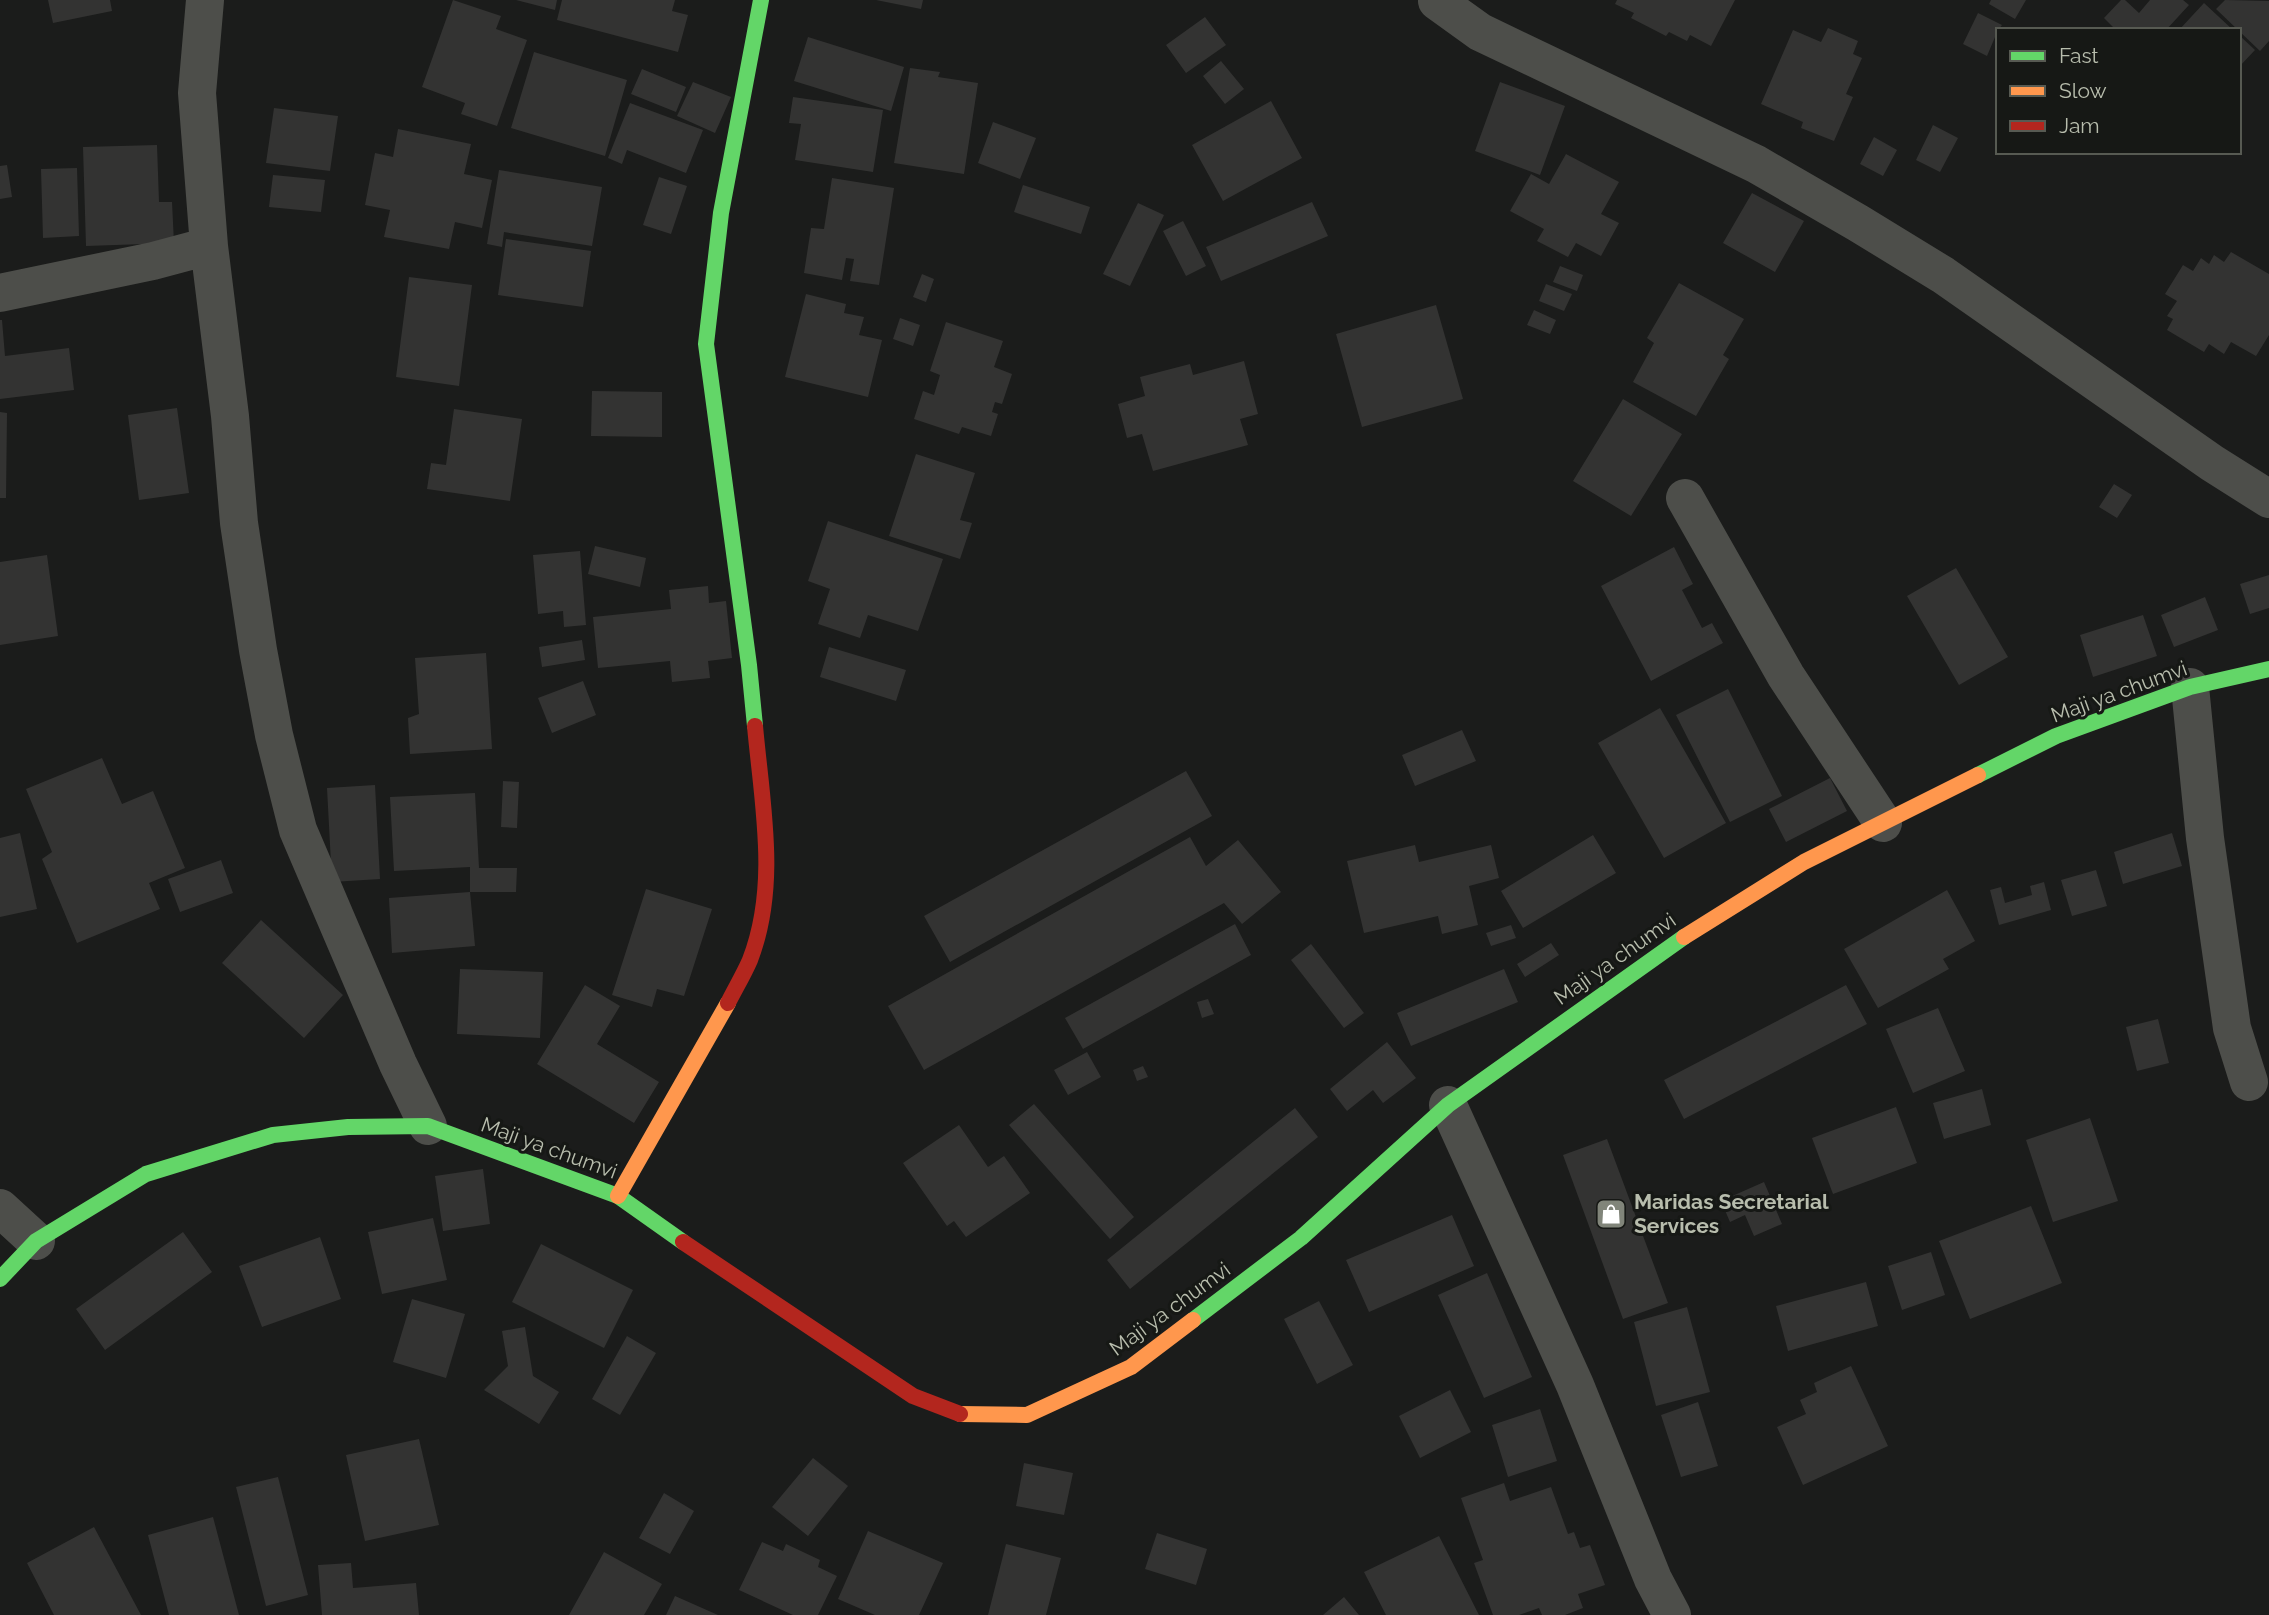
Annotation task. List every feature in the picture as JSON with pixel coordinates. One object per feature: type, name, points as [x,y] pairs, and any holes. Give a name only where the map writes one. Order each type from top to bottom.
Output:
[{"type":"street","points":[[205,0],[197,93],[209,246],[230,416],[239,523],[274,735],[298,830],[398,1064],[428,1126]]},
{"type":"street","points":[[618,1196],[711,1035],[750,960],[764,910],[768,864],[749,665],[706,344],[721,213],[761,0]]},
{"type":"street","points":[[1437,1],[1480,32],[1756,164],[1858,223],[1943,275],[2212,463],[2269,499]]},
{"type":"street","points":[[0,293],[153,261],[209,246]]},
{"type":"street","points":[[1685,498],[1786,676],[1882,823]]},
{"type":"street","name":"Maji ya chumvi","points":[[0,1279],[36,1241],[146,1174],[273,1135],[348,1128],[428,1126],[618,1196],[729,1274],[914,1396],[961,1414],[1027,1415],[1130,1367],[1301,1238],[1448,1105],[1690,932],[1804,862],[2056,736],[2190,687],[2269,669]]},
{"type":"street","points":[[2190,687],[2205,838],[2232,1028],[2249,1082]]},
{"type":"street","points":[[1448,1105],[1575,1385],[1653,1579],[1672,1615]]},
{"type":"street","points":[[0,1208],[36,1241]]},
{"type":"building","points":[[48,0],[110,0],[112,11],[53,23]]},
{"type":"building","points":[[453,0],[501,16],[496,29],[527,40],[497,126],[461,114],[465,103],[422,87]]},
{"type":"building","points":[[516,0],[557,0],[555,10]]},
{"type":"building","points":[[562,0],[675,0],[672,11],[688,15],[678,52],[557,20]]},
{"type":"building","points":[[876,0],[923,0],[921,9]]},
{"type":"building","points":[[1617,0],[1735,0],[1711,46],[1690,35],[1687,41],[1669,32],[1666,36],[1631,18],[1634,13],[1615,4]]},
{"type":"building","points":[[1991,0],[2026,0],[2015,19],[1989,4]]},
{"type":"building","points":[[2121,0],[2125,0],[2139,13],[2150,0],[2183,0],[2189,5],[2168,28],[2114,28],[2104,18]]},
{"type":"building","points":[[2225,0],[2269,1],[2269,41],[2260,51],[2241,33],[2241,28],[2236,28],[2216,9]]},
{"type":"building","points":[[2204,3],[2231,28],[2181,28]]},
{"type":"building","points":[[1978,13],[2002,25],[1996,28],[1987,56],[1963,44]]},
{"type":"building","points":[[1205,17],[1226,45],[1186,73],[1166,45]]},
{"type":"building","points":[[1828,28],[1858,41],[1853,54],[1862,58],[1846,94],[1853,97],[1834,141],[1801,128],[1803,122],[1761,104],[1793,30],[1821,42]]},
{"type":"building","points":[[808,37],[904,67],[891,111],[794,81]]},
{"type":"building","points":[[2241,37],[2255,50],[2241,65]]},
{"type":"building","points":[[534,52],[627,80],[605,156],[511,128]]},
{"type":"building","points":[[1221,61],[1244,89],[1225,104],[1203,76]]},
{"type":"building","points":[[910,68],[940,72],[938,77],[978,83],[964,174],[894,163]]},
{"type":"building","points":[[642,69],[686,87],[676,112],[631,94]]},
{"type":"building","points":[[693,82],[731,97],[715,133],[677,116]]},
{"type":"building","points":[[1500,82],[1565,106],[1540,175],[1475,151]]},
{"type":"building","points":[[793,97],[883,110],[873,172],[795,160],[801,124],[789,123]]},
{"type":"building","points":[[1271,101],[1302,158],[1223,201],[1192,145]]},
{"type":"building","points":[[630,103],[703,130],[686,173],[627,150],[622,164],[608,158]]},
{"type":"building","points":[[274,108],[338,116],[330,171],[266,163]]},
{"type":"building","points":[[993,122],[1036,138],[1020,179],[978,163]]},
{"type":"building","points":[[1933,125],[1958,138],[1940,172],[1916,160]]},
{"type":"building","points":[[398,129],[471,144],[464,174],[492,180],[482,228],[455,222],[449,249],[384,237],[390,210],[365,205],[375,153],[393,157]]},
{"type":"building","points":[[1874,137],[1897,150],[1883,176],[1860,164]]},
{"type":"building","points":[[157,145],[159,202],[172,202],[174,243],[86,246],[83,147]]},
{"type":"building","points":[[1566,154],[1619,182],[1601,214],[1619,223],[1601,256],[1576,243],[1568,257],[1537,241],[1544,229],[1510,211],[1531,174],[1549,184]]},
{"type":"building","points":[[7,165],[12,197],[0,199],[0,166]]},
{"type":"building","points":[[77,168],[79,236],[43,238],[41,169]]},
{"type":"building","points":[[499,170],[602,187],[592,246],[504,232],[502,247],[487,244]]},
{"type":"building","points":[[273,175],[325,180],[321,212],[269,207]]},
{"type":"building","points":[[659,177],[687,186],[671,234],[643,225]]},
{"type":"building","points":[[832,178],[894,188],[879,285],[850,281],[854,259],[846,258],[842,280],[804,273],[811,228],[824,229]]},
{"type":"building","points":[[1023,185],[1090,207],[1081,234],[1014,212]]},
{"type":"building","points":[[1752,193],[1804,221],[1775,272],[1723,243]]},
{"type":"building","points":[[1312,202],[1328,236],[1221,281],[1206,247]]},
{"type":"building","points":[[1138,203],[1164,215],[1130,286],[1103,274]]},
{"type":"building","points":[[1183,221],[1206,266],[1186,276],[1163,231]]},
{"type":"building","points":[[506,239],[591,251],[583,307],[498,295]]},
{"type":"building","points":[[2231,252],[2269,274],[2269,335],[2256,356],[2231,342],[2224,354],[2209,344],[2204,352],[2167,330],[2173,319],[2167,316],[2177,301],[2165,294],[2183,265],[2193,271],[2201,258],[2209,264],[2214,255],[2224,262]]},
{"type":"building","points":[[1560,266],[1583,275],[1577,291],[1553,282]]},
{"type":"building","points":[[922,274],[934,279],[926,302],[913,297]]},
{"type":"building","points":[[409,277],[472,285],[459,386],[396,377]]},
{"type":"building","points":[[1679,283],[1744,319],[1723,355],[1729,359],[1696,416],[1633,382],[1654,343],[1647,338]]},
{"type":"building","points":[[1546,284],[1572,294],[1564,311],[1539,301]]},
{"type":"building","points":[[806,294],[846,304],[844,313],[864,317],[859,335],[882,340],[868,397],[785,377]]},
{"type":"building","points":[[1436,305],[1463,399],[1362,427],[1336,334]]},
{"type":"building","points":[[1534,310],[1556,320],[1550,334],[1527,325]]},
{"type":"building","points":[[900,318],[920,325],[913,346],[893,339]]},
{"type":"building","points":[[0,320],[5,356],[69,348],[74,390],[0,399]]},
{"type":"building","points":[[946,322],[1003,341],[994,367],[1012,374],[1002,404],[995,402],[992,412],[998,414],[991,436],[962,427],[959,434],[914,419],[923,391],[934,395],[940,375],[930,371]]},
{"type":"building","points":[[1244,361],[1258,414],[1240,419],[1248,445],[1153,471],[1142,434],[1127,438],[1118,404],[1145,396],[1140,377],[1190,364],[1193,375]]},
{"type":"building","points":[[592,391],[662,392],[662,437],[591,436]]},
{"type":"building","points":[[1623,399],[1682,434],[1631,516],[1573,481]]},
{"type":"building","points":[[177,408],[189,493],[139,500],[128,415]]},
{"type":"building","points":[[454,409],[522,419],[510,501],[427,489],[431,463],[446,465]]},
{"type":"building","points":[[0,412],[7,413],[6,498],[0,498]]},
{"type":"building","points":[[916,454],[975,473],[960,520],[972,523],[960,559],[889,536]]},
{"type":"building","points":[[2114,484],[2132,495],[2117,518],[2099,507]]},
{"type":"building","points":[[828,521],[943,559],[918,631],[868,615],[860,638],[818,624],[830,589],[808,581]]},
{"type":"building","points":[[595,546],[646,558],[640,587],[588,574]]},
{"type":"building","points":[[1674,547],[1693,584],[1682,590],[1702,628],[1712,623],[1723,643],[1651,681],[1601,586]]},
{"type":"building","points":[[580,551],[586,625],[564,627],[563,611],[538,614],[533,555]]},
{"type":"building","points":[[47,555],[58,636],[0,645],[0,562]]},
{"type":"building","points":[[1956,568],[2008,657],[1959,685],[1907,596]]},
{"type":"building","points":[[2269,575],[2269,608],[2250,614],[2240,584]]},
{"type":"building","points":[[708,586],[709,603],[726,601],[732,658],[708,661],[710,678],[672,682],[670,661],[598,668],[593,617],[671,609],[669,590]]},
{"type":"building","points":[[2205,597],[2218,630],[2174,647],[2161,615]]},
{"type":"building","points":[[2143,615],[2157,656],[2093,677],[2080,635]]},
{"type":"building","points":[[582,640],[585,660],[542,667],[539,647]]},
{"type":"building","points":[[829,647],[906,670],[896,701],[820,677]]},
{"type":"building","points":[[486,653],[492,749],[410,754],[408,718],[419,714],[415,658]]},
{"type":"building","points":[[583,681],[596,715],[552,733],[538,698]]},
{"type":"building","points":[[1728,689],[1782,796],[1730,822],[1676,715]]},
{"type":"building","points":[[1660,708],[1726,823],[1664,858],[1598,743]]},
{"type":"building","points":[[1462,730],[1476,761],[1415,786],[1402,755]]},
{"type":"building","points":[[102,758],[122,804],[153,791],[185,868],[149,883],[160,909],[77,943],[42,859],[52,852],[26,789]]},
{"type":"building","points":[[1186,771],[1212,816],[950,962],[924,916]]},
{"type":"building","points":[[1830,778],[1847,811],[1786,842],[1769,809]]},
{"type":"building","points":[[503,781],[519,782],[517,828],[501,827]]},
{"type":"building","points":[[375,785],[380,879],[332,882],[327,788]]},
{"type":"building","points":[[475,793],[479,868],[517,868],[516,892],[470,892],[470,867],[394,871],[390,797]]},
{"type":"building","points":[[20,833],[37,909],[0,917],[0,838]]},
{"type":"building","points":[[2172,833],[2182,866],[2123,884],[2114,852]]},
{"type":"building","points":[[1593,835],[1616,873],[1523,928],[1501,891]]},
{"type":"building","points":[[1190,837],[1206,866],[1238,840],[1281,892],[1242,924],[1224,903],[924,1070],[888,1006]]},
{"type":"building","points":[[1415,845],[1419,862],[1491,845],[1499,878],[1469,886],[1478,925],[1442,934],[1438,916],[1364,933],[1347,861]]},
{"type":"building","points":[[221,860],[233,893],[180,912],[168,879]]},
{"type":"building","points":[[2096,870],[2107,906],[2072,916],[2061,880]]},
{"type":"building","points":[[2044,882],[2051,910],[1999,925],[1990,890],[2001,887],[2005,903],[2032,895],[2030,886]]},
{"type":"building","points":[[646,889],[712,909],[684,996],[657,989],[652,1007],[612,995]]},
{"type":"building","points":[[1947,890],[1975,941],[1943,959],[1949,969],[1878,1008],[1844,949]]},
{"type":"building","points":[[470,892],[475,946],[392,953],[389,898]]},
{"type":"building","points":[[261,920],[343,995],[304,1038],[222,963]]},
{"type":"building","points":[[1235,924],[1251,955],[1083,1049],[1065,1018]]},
{"type":"building","points":[[1511,925],[1516,938],[1491,946],[1486,933]]},
{"type":"building","points":[[1551,943],[1559,955],[1525,977],[1517,964]]},
{"type":"building","points":[[1311,944],[1364,1013],[1344,1028],[1291,960]]},
{"type":"building","points":[[460,969],[543,972],[540,1038],[457,1034]]},
{"type":"building","points":[[1504,969],[1518,1002],[1411,1046],[1397,1013]]},
{"type":"building","points":[[585,985],[620,1006],[597,1044],[659,1082],[634,1123],[537,1064]]},
{"type":"building","points":[[1846,985],[1867,1024],[1684,1119],[1664,1080]]},
{"type":"building","points":[[1208,999],[1214,1014],[1202,1018],[1197,1002]]},
{"type":"building","points":[[1938,1008],[1965,1071],[1913,1093],[1886,1029]]},
{"type":"building","points":[[2158,1019],[2169,1063],[2137,1071],[2126,1027]]},
{"type":"building","points":[[1387,1042],[1416,1078],[1383,1103],[1373,1090],[1347,1111],[1330,1089]]},
{"type":"building","points":[[1087,1052],[1101,1077],[1068,1095],[1054,1070]]},
{"type":"building","points":[[1143,1066],[1148,1077],[1137,1081],[1133,1070]]},
{"type":"building","points":[[1982,1089],[1991,1125],[1944,1139],[1933,1103]]},
{"type":"building","points":[[1034,1104],[1134,1217],[1110,1239],[1009,1125]]},
{"type":"building","points":[[1896,1107],[1917,1163],[1833,1194],[1812,1138]]},
{"type":"building","points":[[1295,1108],[1318,1137],[1130,1289],[1107,1260]]},
{"type":"building","points":[[2090,1118],[2118,1201],[2053,1222],[2026,1140]]},
{"type":"building","points":[[959,1125],[988,1167],[1004,1156],[1030,1193],[966,1237],[954,1221],[947,1226],[903,1163]]},
{"type":"building","points":[[1607,1139],[1668,1303],[1623,1319],[1563,1155]]},
{"type":"building","points":[[483,1169],[490,1224],[443,1231],[435,1176]]},
{"type":"building","points":[[1764,1182],[1782,1224],[1754,1236],[1745,1215],[1730,1222],[1721,1201]]},
{"type":"building","points":[[2031,1206],[2062,1283],[1970,1319],[1939,1241]]},
{"type":"building","points":[[1452,1215],[1474,1266],[1369,1312],[1346,1260]]},
{"type":"building","points":[[433,1218],[447,1280],[382,1294],[368,1232]]},
{"type":"building","points":[[183,1232],[212,1272],[105,1350],[76,1309]]},
{"type":"building","points":[[320,1237],[341,1299],[262,1327],[239,1266]]},
{"type":"building","points":[[541,1244],[633,1290],[604,1348],[512,1302]]},
{"type":"building","points":[[1931,1252],[1945,1295],[1902,1310],[1888,1266]]},
{"type":"building","points":[[1487,1273],[1532,1377],[1484,1398],[1438,1295]]},
{"type":"building","points":[[1866,1282],[1878,1326],[1788,1351],[1776,1306]]},
{"type":"building","points":[[412,1299],[465,1314],[446,1378],[393,1362]]},
{"type":"building","points":[[1319,1301],[1353,1365],[1317,1384],[1284,1319]]},
{"type":"building","points":[[1687,1307],[1710,1392],[1656,1406],[1634,1322]]},
{"type":"building","points":[[525,1327],[533,1376],[559,1392],[539,1424],[484,1390],[508,1366],[502,1331]]},
{"type":"building","points":[[627,1336],[656,1353],[620,1415],[592,1399]]},
{"type":"building","points":[[1851,1366],[1888,1446],[1803,1485],[1777,1427],[1806,1414],[1800,1400],[1817,1392],[1814,1383]]},
{"type":"building","points":[[1450,1390],[1471,1432],[1420,1458],[1399,1416]]},
{"type":"building","points":[[1698,1402],[1718,1466],[1681,1477],[1661,1415]]},
{"type":"building","points":[[1540,1409],[1557,1461],[1508,1477],[1492,1425]]},
{"type":"building","points":[[419,1439],[439,1525],[365,1541],[346,1455]]},
{"type":"building","points":[[813,1458],[848,1486],[808,1536],[772,1507]]},
{"type":"building","points":[[1024,1463],[1073,1473],[1064,1515],[1016,1506]]},
{"type":"building","points":[[278,1477],[308,1595],[266,1606],[236,1487]]},
{"type":"building","points":[[1504,1483],[1510,1501],[1551,1487],[1568,1534],[1574,1532],[1580,1548],[1590,1545],[1605,1585],[1578,1594],[1583,1608],[1565,1615],[1542,1615],[1539,1608],[1519,1615],[1493,1615],[1474,1563],[1483,1560],[1461,1498]]},
{"type":"building","points":[[664,1493],[694,1511],[670,1554],[639,1538]]},
{"type":"building","points":[[213,1517],[239,1615],[169,1615],[148,1535]]},
{"type":"building","points":[[94,1527],[141,1615],[54,1615],[27,1563]]},
{"type":"building","points":[[868,1531],[943,1563],[919,1615],[875,1615],[838,1599]]},
{"type":"building","points":[[1157,1533],[1207,1549],[1196,1585],[1145,1569]]},
{"type":"building","points":[[1439,1536],[1479,1615],[1386,1615],[1364,1572]]},
{"type":"building","points":[[762,1542],[783,1551],[786,1544],[820,1560],[818,1567],[837,1576],[818,1615],[793,1615],[739,1590]]},
{"type":"building","points":[[1006,1544],[1061,1558],[1046,1615],[988,1615]]},
{"type":"building","points":[[604,1552],[662,1584],[644,1615],[569,1615]]},
{"type":"building","points":[[351,1563],[353,1588],[416,1583],[419,1615],[322,1615],[318,1565]]},
{"type":"building","points":[[675,1596],[718,1615],[666,1615]]},
{"type":"building","points":[[1344,1597],[1359,1615],[1323,1615]]},
{"type":"traffic: fast","points":[[755,726],[706,344],[721,213],[761,0]]},
{"type":"traffic: fast","points":[[1978,775],[2056,736],[2190,687],[2269,669]]},
{"type":"traffic: fast","points":[[1193,1320],[1301,1238],[1448,1105],[1684,937]]},
{"type":"traffic: fast","points":[[0,1279],[36,1241],[146,1174],[273,1135],[348,1127],[428,1126],[618,1196],[683,1242]]},
{"type":"traffic: slow","points":[[1684,937],[1804,862],[1978,775]]},
{"type":"traffic: slow","points":[[618,1196],[728,1003]]},
{"type":"traffic: slow","points":[[960,1414],[1027,1415],[1131,1367],[1193,1320]]},
{"type":"traffic: jam","points":[[728,1003],[750,960],[764,903],[766,844],[755,726]]},
{"type":"traffic: jam","points":[[683,1242],[913,1396],[960,1414]]},
{"type":"place","name":"Maridas Secretarial Services","points":[[1611,1214]]}]
